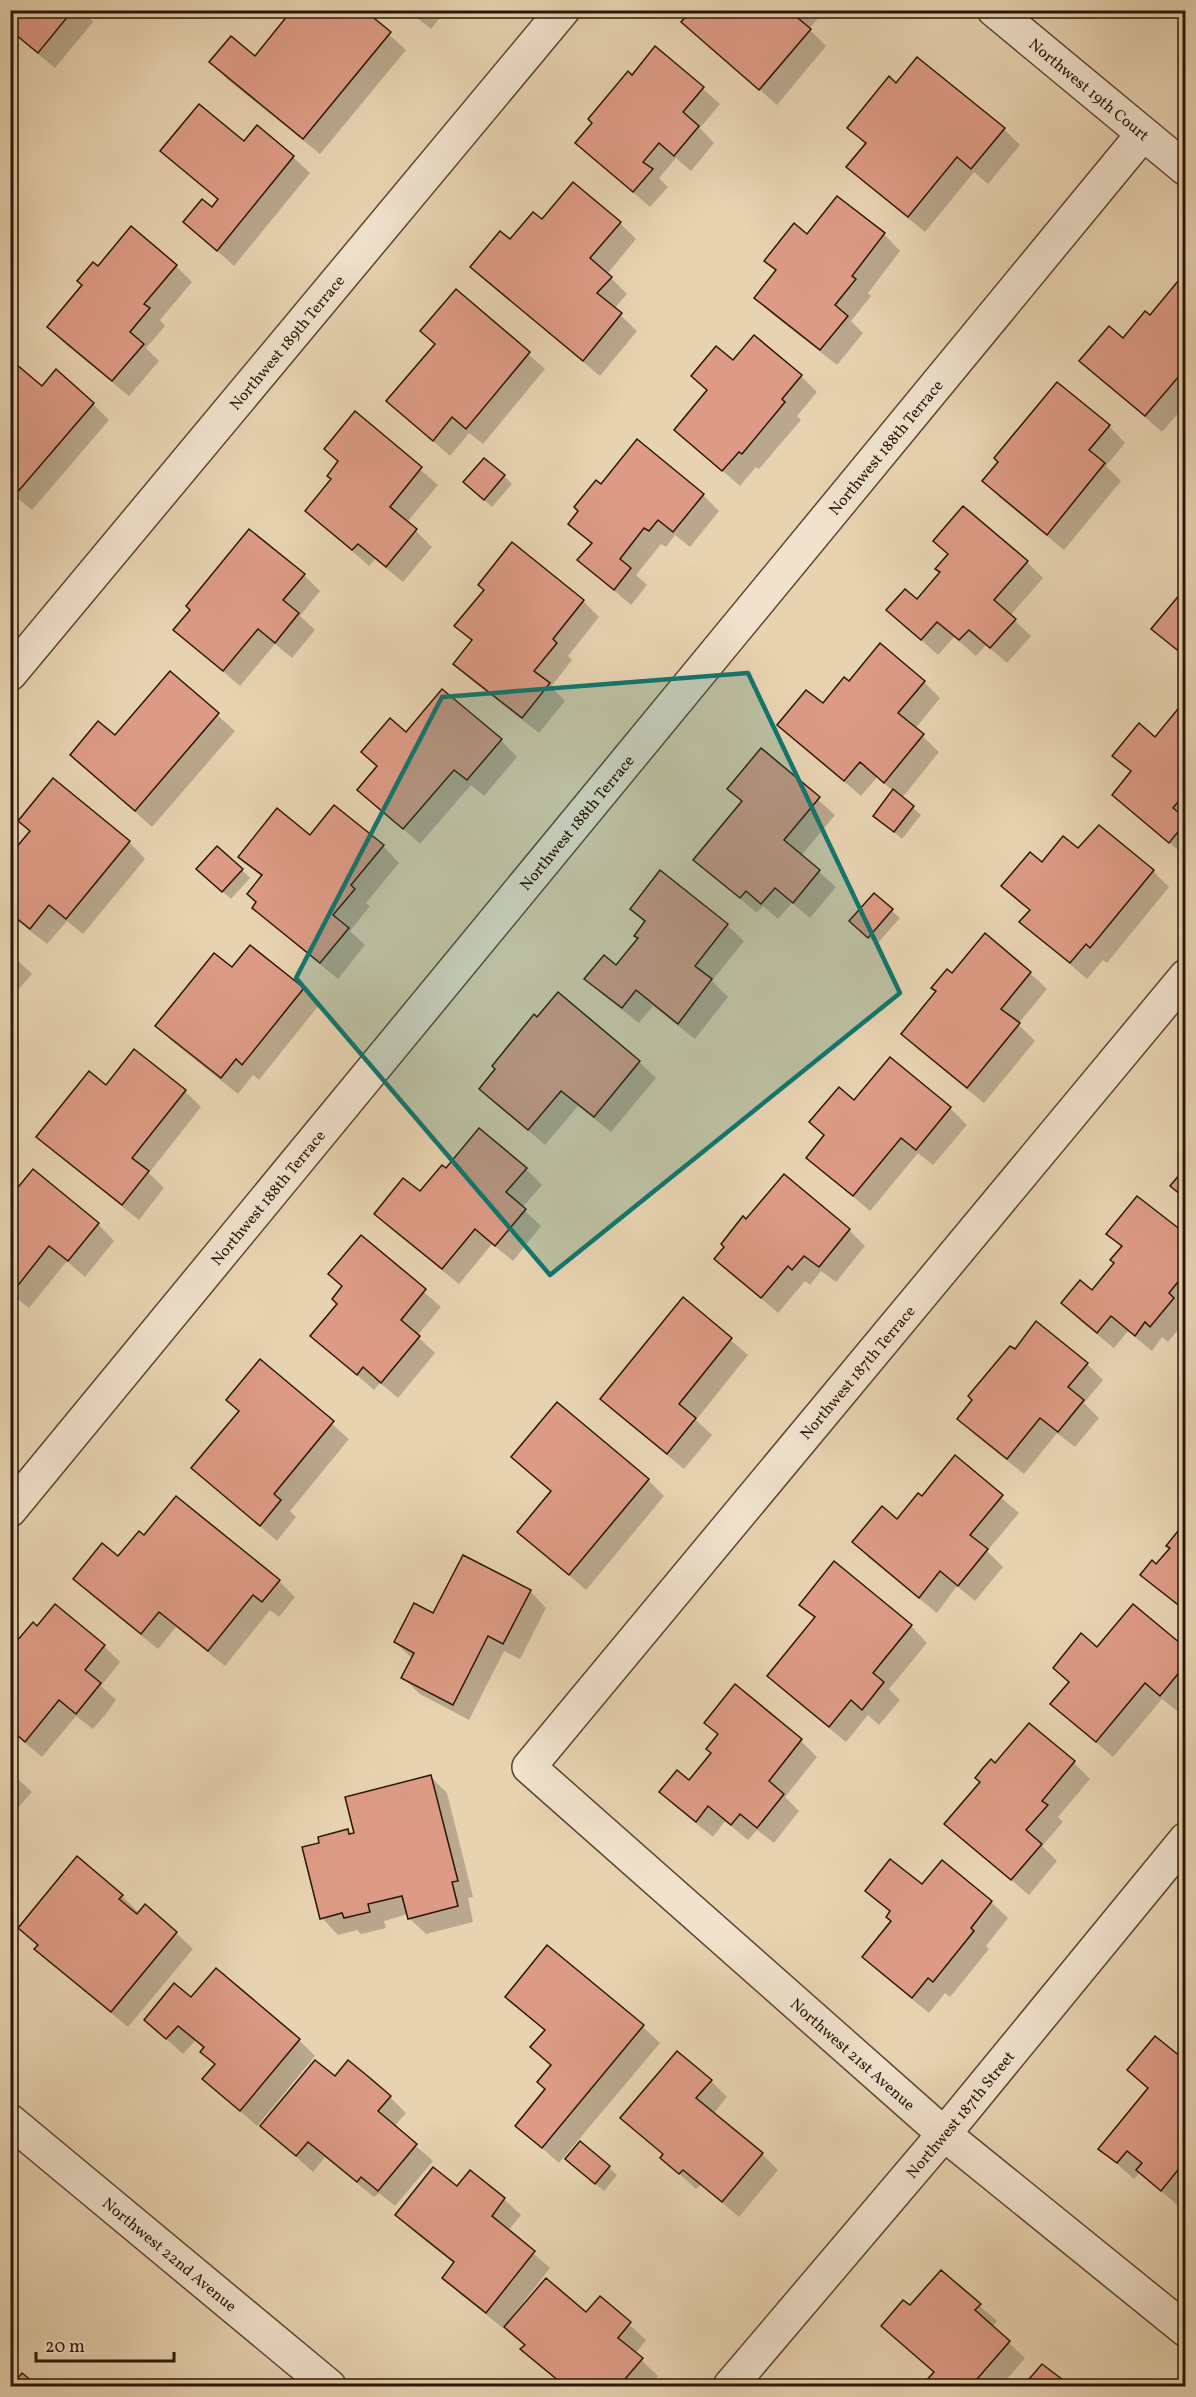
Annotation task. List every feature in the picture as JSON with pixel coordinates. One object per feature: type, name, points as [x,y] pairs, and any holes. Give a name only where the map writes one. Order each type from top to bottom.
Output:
[{"type":"street","name":"Northwest 189th Terrace","points":[[10,674],[563,10]]},
{"type":"street","name":"Northwest 19th Court","points":[[994,10],[1185,169]]},
{"type":"street","name":"Northwest 188th Terrace","points":[[10,1510],[1143,134]]},
{"type":"street","name":"Northwest 187th Terrace","points":[[529,1767],[1185,976]]},
{"type":"street","name":"Northwest 21st Avenue","points":[[529,1767],[944,2134],[1185,2330]]},
{"type":"street","name":"Northwest 187th Street","points":[[730,2386],[944,2134],[1185,1839]]},
{"type":"street","name":"Northwest 22nd Avenue","points":[[10,2121],[329,2386]]},
{"type":"highlighted area","points":[[748,673],[900,993],[550,1275],[296,978],[442,697]]},
{"type":"building","points":[[10,10],[73,10],[38,53],[10,30]]},
{"type":"building","points":[[292,10],[364,10],[391,32],[303,139],[209,62],[231,36],[255,56]]},
{"type":"building","points":[[691,10],[794,10],[792,13],[811,29],[759,90],[681,22]]},
{"type":"building","points":[[655,46],[704,87],[683,112],[699,126],[674,156],[659,143],[643,162],[653,169],[633,192],[575,143],[592,123],[588,119],[628,71],[632,75]]},
{"type":"building","points":[[917,57],[1005,128],[971,169],[957,157],[908,217],[846,167],[866,143],[847,128],[889,76],[896,83]]},
{"type":"building","points":[[199,104],[244,141],[257,125],[294,156],[217,251],[183,222],[202,199],[212,207],[218,199],[160,151]]},
{"type":"building","points":[[573,182],[621,222],[590,258],[612,277],[597,293],[622,313],[583,361],[470,267],[500,231],[510,239],[533,212],[542,219]]},
{"type":"building","points":[[837,196],[885,233],[852,276],[856,279],[835,305],[848,316],[820,350],[754,298],[776,270],[764,261],[794,223],[807,234]]},
{"type":"building","points":[[131,226],[177,265],[144,304],[150,308],[130,332],[144,344],[112,381],[47,327],[82,285],[77,281],[93,262],[98,266]]},
{"type":"building","points":[[1183,275],[1186,278],[1186,368],[1145,416],[1079,361],[1109,326],[1123,338],[1145,311],[1150,315]]},
{"type":"building","points":[[456,289],[530,352],[466,429],[452,417],[433,441],[386,401],[435,344],[420,331]]},
{"type":"building","points":[[754,335],[802,375],[782,399],[785,402],[742,454],[739,452],[722,471],[674,430],[707,390],[691,376],[716,346],[733,360]]},
{"type":"building","points":[[10,359],[42,386],[56,369],[94,403],[15,495],[10,491],[10,450],[16,444],[10,440]]},
{"type":"building","points":[[1057,382],[1110,425],[1089,450],[1105,463],[1047,535],[982,481],[998,462],[994,458]]},
{"type":"building","points":[[355,411],[422,467],[390,507],[417,529],[386,567],[358,544],[352,550],[305,511],[331,479],[327,476],[338,461],[324,449]]},
{"type":"building","points":[[637,439],[704,494],[673,532],[658,520],[649,531],[644,528],[620,559],[631,568],[614,590],[577,560],[592,543],[568,524],[578,511],[574,507],[596,480],[601,484]]},
{"type":"building","points":[[484,458],[505,475],[484,500],[463,482]]},
{"type":"building","points":[[963,506],[1028,561],[994,600],[1016,619],[990,648],[969,630],[959,640],[937,622],[921,640],[886,610],[905,589],[917,599],[940,572],[935,569],[948,554],[933,541]]},
{"type":"building","points":[[249,529],[305,574],[283,600],[299,613],[275,643],[258,629],[223,671],[173,630],[190,610],[186,606]]},
{"type":"building","points":[[512,542],[584,600],[553,639],[557,643],[534,671],[550,683],[522,718],[453,664],[472,640],[454,626],[484,590],[478,585]]},
{"type":"building","points":[[1186,587],[1186,657],[1151,629]]},
{"type":"building","points":[[880,643],[925,681],[898,713],[924,734],[884,783],[860,762],[844,781],[777,725],[806,690],[823,703],[844,677],[849,681]]},
{"type":"building","points":[[170,671],[219,713],[135,811],[70,755],[98,721],[115,735]]},
{"type":"building","points":[[442,689],[502,739],[467,780],[454,770],[403,829],[357,790],[377,766],[361,752],[390,718],[406,732]]},
{"type":"building","points":[[1186,699],[1186,792],[1173,808],[1186,818],[1186,822],[1169,843],[1112,795],[1131,771],[1112,756],[1139,723],[1155,737]]},
{"type":"building","points":[[761,748],[820,797],[784,840],[820,870],[793,903],[775,888],[761,904],[746,891],[740,898],[693,860],[742,801],[727,789]]},
{"type":"building","points":[[53,778],[130,841],[66,919],[49,905],[30,929],[10,913],[10,855],[30,831],[18,821]]},
{"type":"building","points":[[893,789],[914,806],[894,832],[873,816]]},
{"type":"building","points":[[334,805],[384,845],[351,885],[355,889],[333,915],[349,928],[320,963],[252,908],[256,902],[247,894],[262,875],[238,857],[277,808],[310,835]]},
{"type":"building","points":[[1099,825],[1154,870],[1090,948],[1086,944],[1070,963],[1019,922],[1030,910],[1001,886],[1030,852],[1042,862],[1063,836],[1078,848]]},
{"type":"building","points":[[217,846],[243,869],[222,892],[196,869]]},
{"type":"building","points":[[660,870],[728,924],[695,966],[712,979],[678,1024],[636,990],[622,1008],[584,979],[604,955],[616,965],[638,938],[634,936],[645,921],[630,909]]},
{"type":"building","points":[[874,893],[893,909],[868,938],[849,921]]},
{"type":"building","points":[[985,933],[1031,972],[1001,1009],[1020,1023],[967,1088],[901,1034],[936,991],[931,988],[947,969],[952,973]]},
{"type":"building","points":[[250,945],[304,988],[242,1065],[236,1059],[221,1078],[155,1026],[214,953],[232,967]]},
{"type":"building","points":[[558,992],[640,1061],[594,1117],[561,1091],[528,1130],[479,1089],[495,1069],[492,1066],[534,1014],[537,1017]]},
{"type":"building","points":[[134,1049],[186,1090],[132,1158],[149,1171],[122,1205],[36,1137],[89,1071],[106,1085]]},
{"type":"building","points":[[890,1057],[951,1107],[916,1150],[901,1138],[853,1196],[806,1158],[824,1135],[809,1122],[839,1087],[854,1100]]},
{"type":"building","points":[[479,1128],[527,1168],[506,1192],[526,1209],[495,1246],[475,1229],[442,1269],[374,1214],[403,1178],[420,1191],[442,1165],[446,1168]]},
{"type":"building","points":[[1186,1167],[1186,1199],[1170,1186]]},
{"type":"building","points":[[33,1169],[99,1223],[68,1261],[49,1246],[12,1293],[10,1197]]},
{"type":"building","points":[[784,1174],[850,1229],[819,1267],[804,1256],[792,1270],[788,1266],[761,1298],[714,1259],[724,1247],[721,1244],[743,1216],[746,1219]]},
{"type":"building","points":[[1137,1196],[1186,1234],[1186,1272],[1169,1293],[1174,1298],[1150,1327],[1145,1322],[1135,1336],[1111,1316],[1097,1333],[1061,1303],[1080,1280],[1092,1290],[1114,1263],[1110,1260],[1122,1246],[1106,1234]]},
{"type":"building","points":[[361,1235],[426,1289],[401,1320],[420,1336],[381,1383],[363,1367],[357,1375],[310,1336],[337,1304],[332,1299],[342,1286],[328,1274]]},
{"type":"building","points":[[683,1297],[732,1338],[679,1404],[696,1418],[667,1454],[600,1399]]},
{"type":"building","points":[[1036,1321],[1088,1363],[1068,1387],[1084,1400],[1058,1432],[1040,1418],[1007,1459],[957,1419],[972,1400],[968,1396],[1010,1346],[1015,1349]]},
{"type":"building","points":[[260,1359],[334,1421],[274,1494],[281,1500],[260,1526],[191,1468],[239,1411],[226,1400]]},
{"type":"building","points":[[557,1402],[649,1479],[569,1575],[517,1532],[551,1491],[511,1457]]},
{"type":"building","points":[[955,1455],[1003,1495],[970,1535],[988,1549],[958,1586],[940,1571],[919,1598],[852,1542],[882,1506],[897,1519],[918,1493],[922,1496]]},
{"type":"building","points":[[176,1496],[280,1580],[262,1602],[253,1595],[208,1651],[159,1612],[141,1634],[73,1579],[102,1543],[118,1556],[139,1531],[144,1535]]},
{"type":"building","points":[[1186,1521],[1186,1611],[1140,1575],[1152,1560],[1156,1564],[1170,1548],[1166,1546]]},
{"type":"building","points":[[463,1555],[531,1590],[503,1644],[488,1636],[453,1705],[401,1678],[414,1653],[394,1642],[414,1603],[433,1613]]},
{"type":"building","points":[[834,1561],[912,1625],[873,1673],[884,1682],[862,1710],[851,1700],[829,1727],[767,1676],[815,1617],[799,1605]]},
{"type":"building","points":[[55,1604],[105,1645],[85,1670],[101,1683],[76,1714],[59,1700],[25,1742],[10,1729],[10,1649],[33,1622],[37,1626]]},
{"type":"building","points":[[1133,1604],[1186,1648],[1186,1664],[1160,1696],[1145,1683],[1096,1742],[1050,1704],[1069,1682],[1053,1668],[1081,1633],[1097,1647]]},
{"type":"building","points":[[735,1684],[802,1739],[769,1781],[784,1794],[757,1828],[740,1814],[731,1825],[708,1806],[696,1822],[659,1792],[677,1770],[689,1780],[711,1753],[706,1749],[718,1734],[704,1723]]},
{"type":"building","points":[[1029,1723],[1075,1761],[1042,1801],[1048,1805],[1026,1830],[1042,1844],[1011,1880],[944,1824],[980,1782],[975,1778],[983,1768],[991,1759],[995,1763]]},
{"type":"building","points":[[431,1775],[458,1881],[452,1882],[458,1906],[408,1919],[402,1896],[368,1904],[370,1912],[344,1918],[342,1913],[320,1919],[302,1847],[319,1843],[318,1837],[348,1829],[349,1834],[354,1833],[345,1797]]},
{"type":"building","points":[[77,1856],[123,1895],[119,1899],[137,1914],[145,1904],[177,1932],[111,2012],[34,1949],[38,1945],[18,1928]]},
{"type":"building","points":[[890,1859],[922,1884],[942,1860],[992,1901],[971,1928],[974,1931],[933,1982],[928,1978],[912,1998],[862,1957],[891,1921],[886,1917],[890,1911],[865,1891]]},
{"type":"building","points":[[547,1945],[644,2025],[542,2148],[515,2126],[545,2089],[537,2082],[551,2065],[530,2047],[545,2030],[505,1997]]},
{"type":"building","points":[[216,1968],[300,2039],[240,2111],[202,2079],[215,2064],[200,2052],[204,2047],[178,2026],[166,2039],[144,2020],[174,1983],[191,1997]]},
{"type":"building","points":[[1155,2036],[1186,2061],[1186,2160],[1161,2191],[1136,2170],[1142,2163],[1127,2151],[1117,2163],[1098,2149],[1148,2088],[1127,2070]]},
{"type":"building","points":[[677,2051],[712,2080],[696,2098],[763,2153],[722,2202],[683,2170],[679,2174],[660,2158],[663,2154],[620,2118]]},
{"type":"building","points":[[315,2060],[335,2076],[348,2060],[370,2078],[391,2096],[378,2111],[417,2144],[378,2191],[361,2177],[357,2182],[308,2142],[296,2156],[260,2126]]},
{"type":"building","points":[[580,2141],[610,2166],[595,2184],[565,2159]]},
{"type":"building","points":[[433,2167],[457,2186],[470,2170],[505,2198],[492,2216],[535,2251],[486,2313],[442,2278],[454,2262],[395,2215]]},
{"type":"building","points":[[941,2270],[981,2304],[975,2310],[1010,2341],[971,2386],[961,2386],[952,2379],[946,2386],[930,2386],[925,2382],[934,2372],[881,2326],[903,2300],[910,2305]]},
{"type":"building","points":[[546,2278],[586,2312],[600,2296],[631,2322],[618,2338],[643,2358],[619,2386],[565,2386],[520,2349],[525,2345],[504,2327]]},
{"type":"building","points":[[1042,2364],[1071,2386],[1024,2385]]},
{"type":"building","points":[[22,2373],[38,2386],[11,2386]]}]
